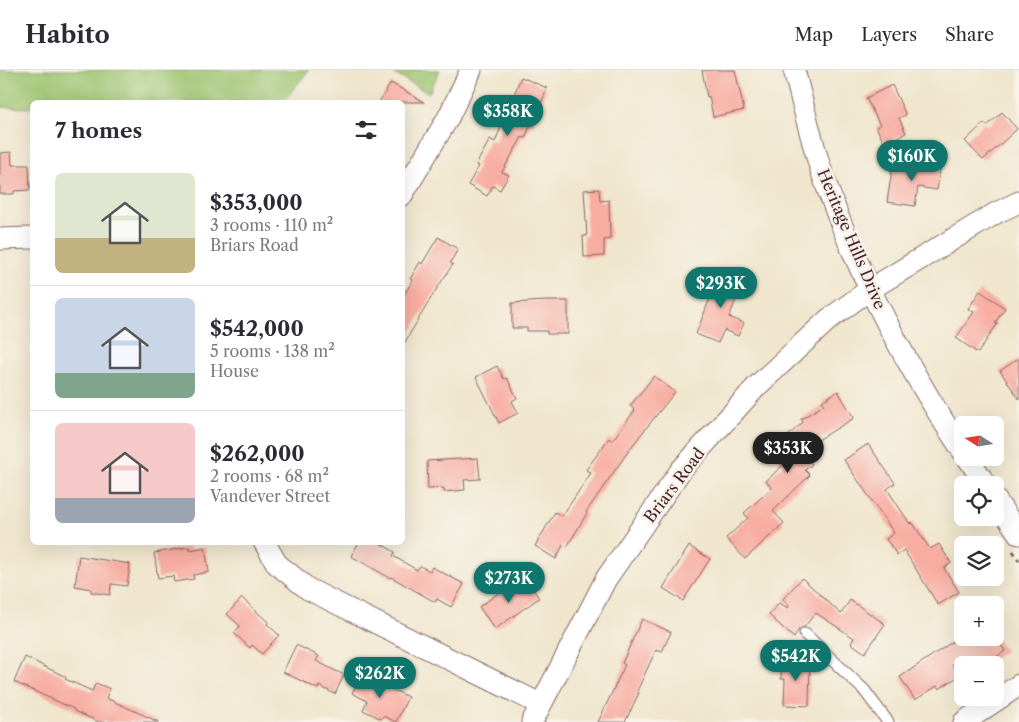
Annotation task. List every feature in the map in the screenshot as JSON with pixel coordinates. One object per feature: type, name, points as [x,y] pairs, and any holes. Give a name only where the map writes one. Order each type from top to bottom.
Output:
[{"type":"street","points":[[405,190],[448,118],[472,70]]},
{"type":"street","name":"Heritage Hills Drive","points":[[794,70],[822,172],[869,290],[931,403],[954,438]]},
{"type":"street","name":"Briars Road","points":[[536,713],[606,579],[682,470],[757,386],[829,319],[869,290],[996,213],[1019,202]]},
{"type":"street","points":[[0,239],[30,238]]},
{"type":"street","points":[[1004,512],[1019,534]]},
{"type":"street","points":[[266,545],[277,564],[308,589],[536,713]]},
{"type":"street","points":[[964,722],[1019,685]]},
{"type":"lane","points":[[805,634],[864,690],[888,722]]},
{"type":"green space","points":[[0,70],[309,70],[285,100],[30,100],[30,108],[0,107]]},
{"type":"green space","points":[[387,70],[440,70],[429,93]]},
{"type":"building","points":[[702,70],[735,70],[744,110],[713,117]]},
{"type":"building","points":[[521,77],[547,88],[533,125],[531,124],[525,138],[522,137],[502,172],[509,175],[500,190],[493,186],[487,196],[468,185],[479,166],[476,165],[490,139],[495,142]]},
{"type":"building","points":[[391,83],[424,102],[405,102],[405,100],[380,100]]},
{"type":"building","points":[[892,85],[906,115],[899,118],[906,133],[889,141],[883,141],[876,127],[880,125],[866,98]]},
{"type":"building","points":[[1002,112],[1017,129],[983,160],[965,141],[984,123],[987,126]]},
{"type":"building","points":[[11,152],[12,165],[29,165],[30,190],[14,191],[14,194],[0,194],[0,153]]},
{"type":"building","points":[[918,161],[941,164],[937,190],[918,187],[915,206],[887,202],[893,163],[917,167]]},
{"type":"building","points":[[599,189],[600,201],[609,200],[610,239],[604,240],[604,256],[584,257],[583,236],[587,236],[584,190]]},
{"type":"building","points":[[438,237],[458,249],[450,263],[453,264],[405,342],[405,293],[413,280],[410,279],[420,262],[422,264]]},
{"type":"building","points":[[718,272],[743,283],[729,317],[744,323],[738,336],[724,330],[718,343],[696,334]]},
{"type":"building","points":[[980,291],[1005,308],[978,353],[956,338],[974,312],[968,309]]},
{"type":"building","points":[[568,301],[568,334],[547,334],[547,331],[527,331],[527,328],[512,328],[512,303]]},
{"type":"building","points":[[1019,358],[1019,399],[1000,371]]},
{"type":"building","points":[[497,366],[504,379],[507,378],[517,398],[512,401],[518,413],[499,423],[476,377]]},
{"type":"building","points":[[654,376],[675,392],[632,446],[586,512],[567,547],[563,545],[556,559],[535,546],[555,512],[562,516],[591,473],[586,470],[609,438],[612,441],[635,410],[630,406]]},
{"type":"building","points":[[838,391],[854,418],[800,451],[812,464],[805,470],[810,475],[773,511],[784,523],[745,559],[726,538],[748,518],[744,513],[772,488],[766,481],[783,465],[771,452],[803,422],[801,419],[824,405],[822,401]]},
{"type":"building","points":[[868,444],[895,483],[887,489],[910,524],[912,522],[930,549],[939,544],[951,563],[944,568],[959,592],[938,605],[904,550],[897,555],[886,539],[894,533],[844,460]]},
{"type":"building","points":[[478,458],[480,479],[464,480],[465,490],[444,492],[444,488],[428,489],[427,461]]},
{"type":"building","points":[[357,545],[383,545],[395,552],[393,556],[417,570],[420,566],[430,571],[432,567],[464,584],[451,607],[437,599],[435,602],[351,556]]},
{"type":"building","points":[[689,546],[710,559],[683,601],[663,588]]},
{"type":"building","points":[[189,547],[190,550],[205,547],[209,572],[193,575],[194,579],[174,582],[173,576],[158,578],[154,553]]},
{"type":"building","points":[[79,556],[130,564],[127,586],[111,584],[110,595],[91,592],[91,589],[75,586]]},
{"type":"building","points":[[802,578],[841,614],[850,600],[885,624],[865,653],[851,643],[854,638],[816,613],[804,627],[799,629],[794,638],[769,615],[779,603],[788,608],[789,606],[783,599]]},
{"type":"building","points":[[527,580],[539,598],[495,629],[479,607],[510,585],[513,590]]},
{"type":"building","points":[[242,598],[279,635],[262,654],[252,645],[250,648],[234,633],[240,626],[227,614]]},
{"type":"building","points":[[642,619],[671,632],[662,652],[656,650],[625,722],[598,722],[625,665],[622,663]]},
{"type":"building","points":[[954,641],[954,646],[1002,646],[1005,651],[998,656],[954,656],[954,665],[952,665],[954,668],[954,679],[939,689],[937,686],[915,700],[900,677]]},
{"type":"building","points":[[296,645],[319,656],[316,661],[344,675],[335,694],[319,686],[318,689],[283,672]]},
{"type":"building","points":[[25,657],[66,677],[65,679],[92,691],[96,683],[110,689],[106,698],[159,722],[99,722],[14,682]]},
{"type":"building","points":[[781,660],[810,661],[809,706],[784,705],[785,679],[781,679]]},
{"type":"building","points":[[362,674],[408,697],[396,722],[383,716],[381,719],[363,710],[367,701],[352,693]]}]
